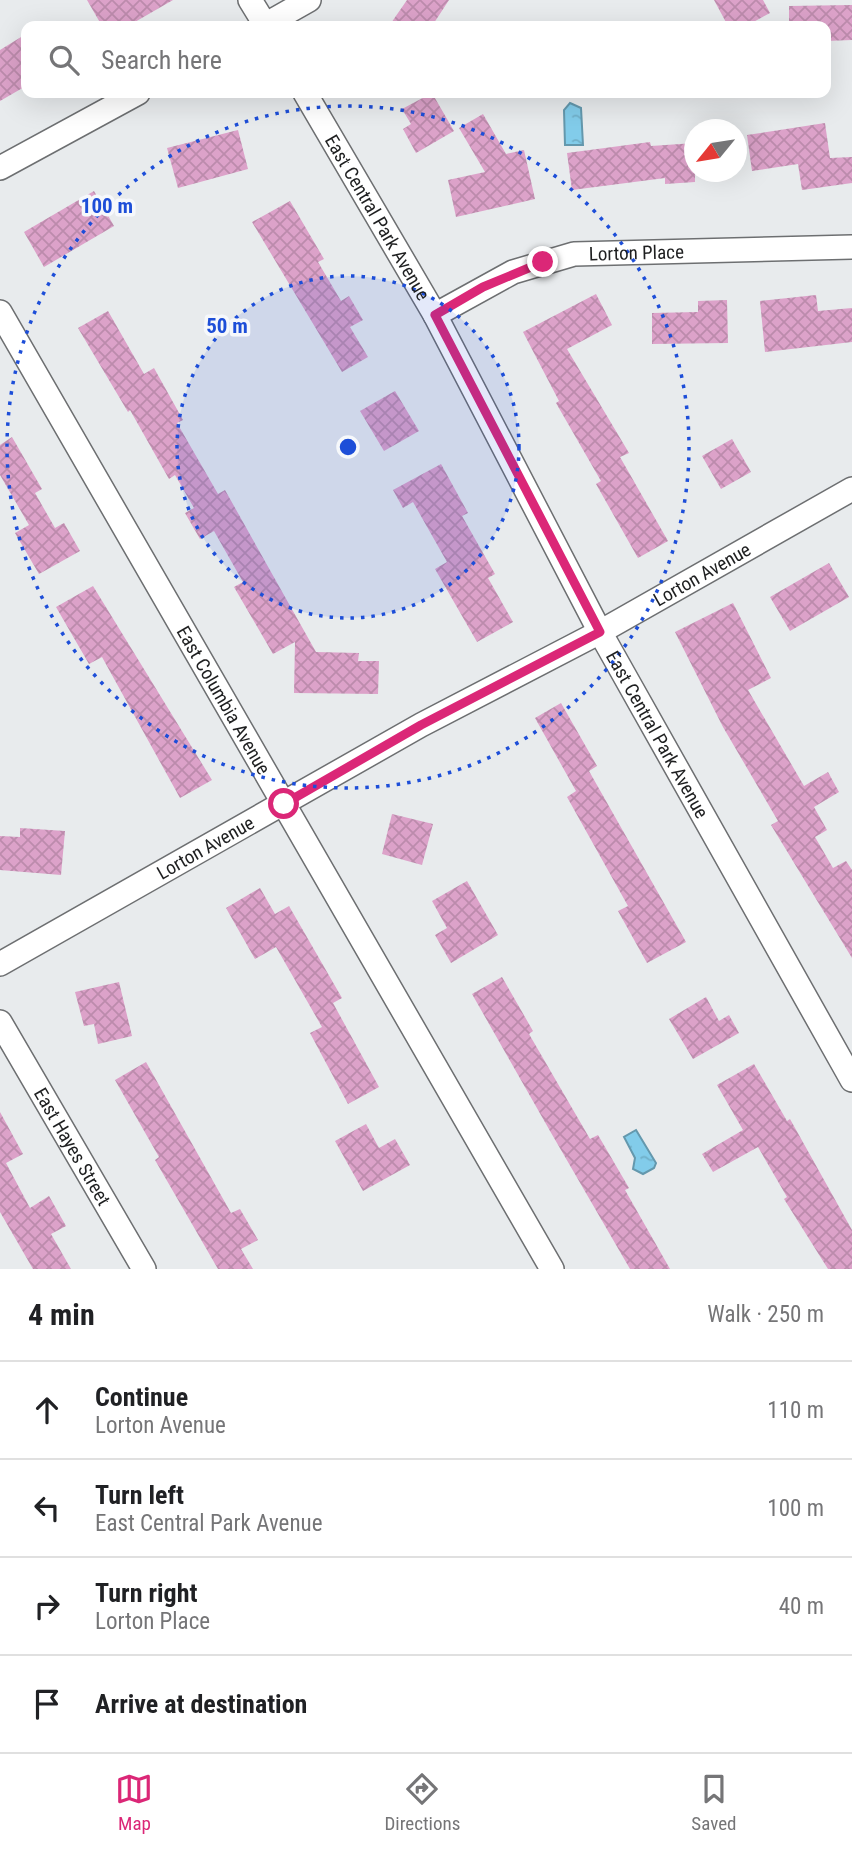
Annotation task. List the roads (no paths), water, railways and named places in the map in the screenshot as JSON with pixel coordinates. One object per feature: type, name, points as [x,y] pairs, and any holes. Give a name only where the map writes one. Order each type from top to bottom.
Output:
[{"type":"street","points":[[250,0],[262,21]]},
{"type":"street","points":[[273,21],[309,0]]},
{"type":"street","points":[[0,168],[129,98]]},
{"type":"street","name":"East Central Park Avenue","points":[[307,98],[435,315],[600,632],[852,1080]]},
{"type":"street","name":"Lorton Place","points":[[435,315],[513,272],[574,254],[852,247]]},
{"type":"street","name":"East Columbia Avenue","points":[[0,312],[552,1269]]},
{"type":"street","name":"Lorton Avenue","points":[[0,964],[421,725],[600,632],[852,489]]},
{"type":"street","name":"East Hayes Street","points":[[0,1022],[144,1269]]},
{"type":"water","points":[[570,103],[581,108],[583,145],[565,145],[564,110]]},
{"type":"water","points":[[636,1130],[656,1163],[654,1168],[643,1174],[633,1169],[635,1158],[624,1137]]}]
